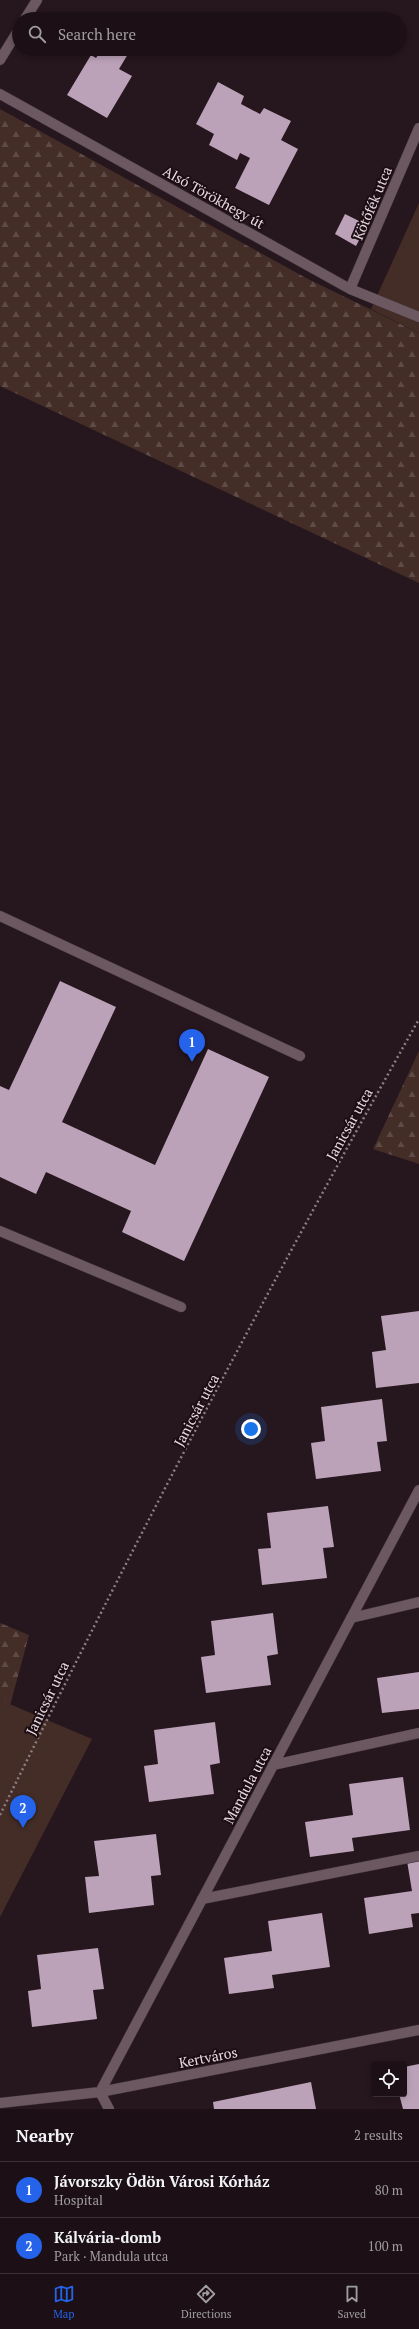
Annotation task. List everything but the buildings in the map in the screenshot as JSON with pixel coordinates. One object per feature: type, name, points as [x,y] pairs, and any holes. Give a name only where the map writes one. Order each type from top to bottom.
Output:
[{"type":"street","points":[[29,12],[37,0]]},
{"type":"street","points":[[0,60],[12,40]]},
{"type":"street","name":"Alsó Törökhegy út","points":[[0,94],[350,289],[419,317]]},
{"type":"street","name":"Kötőfék utca","points":[[350,289],[419,128]]},
{"type":"street","points":[[0,916],[300,1056]]},
{"type":"street","points":[[0,1231],[181,1307]]},
{"type":"street","name":"Mandula utca","points":[[100,2092],[419,1490]]},
{"type":"street","points":[[351,1618],[419,1602]]},
{"type":"street","points":[[273,1765],[419,1733]]},
{"type":"street","points":[[202,1899],[419,1856]]},
{"type":"street","name":"Kertváros","points":[[0,2102],[100,2092],[419,2030]]},
{"type":"street","points":[[100,2092],[109,2109]]},
{"type":"path","name":"Janicsár utca","points":[[0,1815],[100,1612],[348,1145],[419,1019]]},
{"type":"green space","points":[[0,109],[306,278],[419,333],[419,583],[0,386]]},
{"type":"green space","points":[[419,203],[419,333],[371,309]]},
{"type":"green space","points":[[419,1051],[419,1164],[373,1149]]},
{"type":"green space","points":[[0,1623],[29,1635],[0,1743]]},
{"type":"green space","points":[[0,1700],[92,1739],[0,1917]]},
{"type":"place","name":"Jávorszky Ödön Városi Kórház","points":[[192,1062]]},
{"type":"place","name":"Kálvária-domb","points":[[23,1828]]}]
